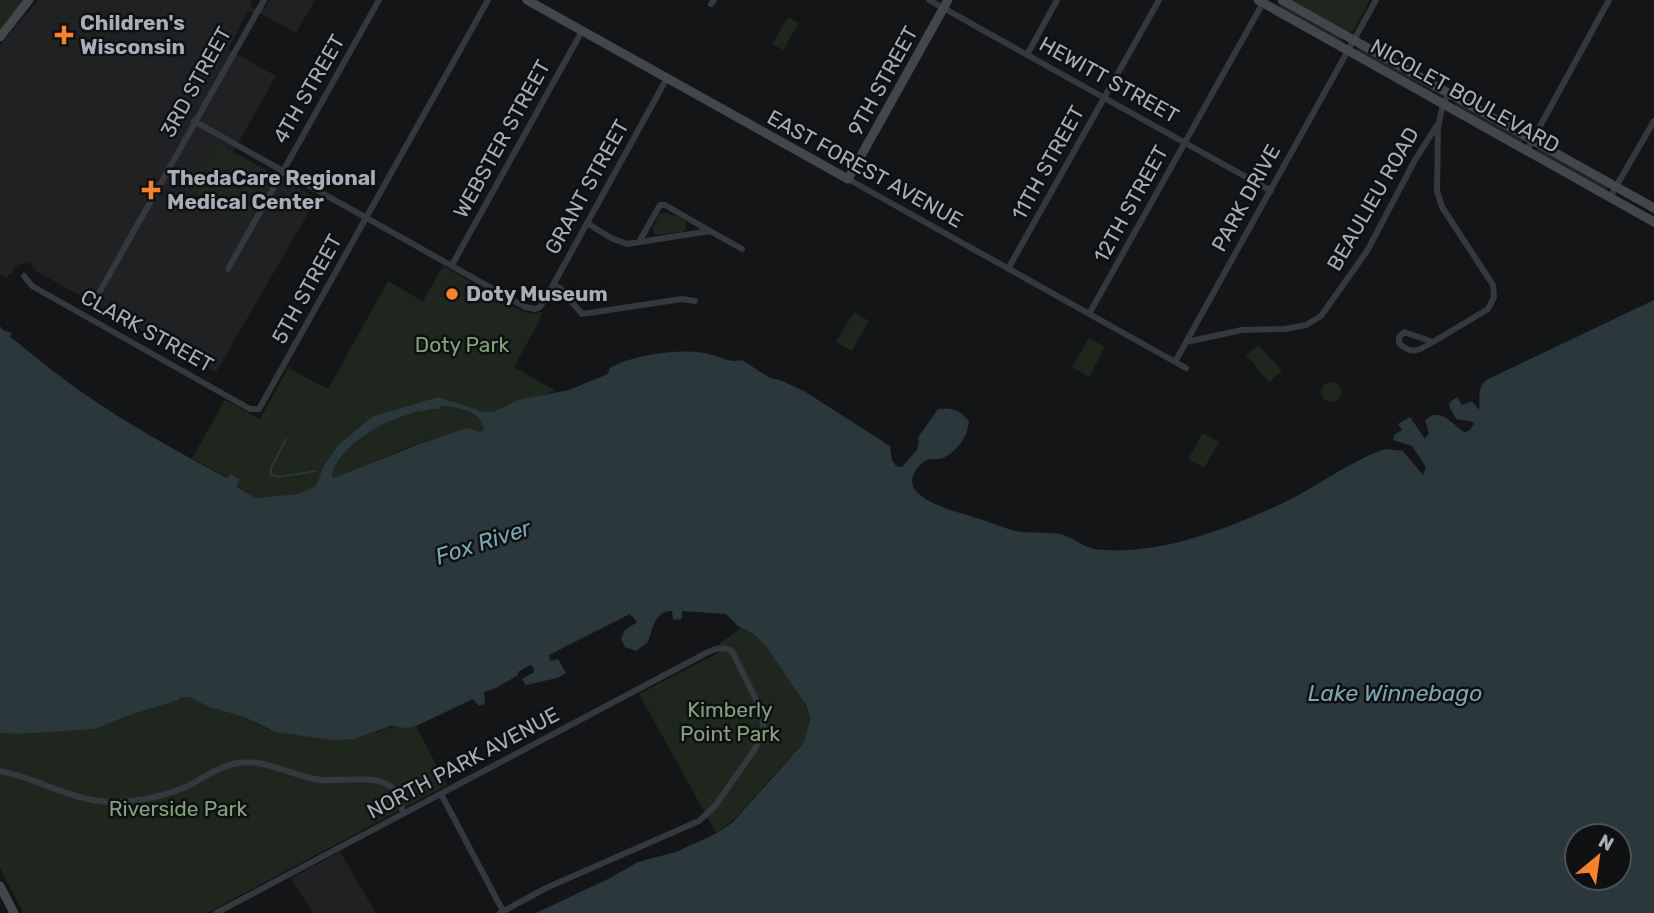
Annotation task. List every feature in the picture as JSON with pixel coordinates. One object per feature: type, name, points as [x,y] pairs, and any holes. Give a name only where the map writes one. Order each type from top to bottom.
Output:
[{"type":"street","points":[[0,37],[29,0]]},
{"type":"street","points":[[257,0],[257,10]]},
{"type":"street","name":"3RD STREET","points":[[99,293],[264,0]]},
{"type":"street","name":"4TH STREET","points":[[228,269],[379,0]]},
{"type":"street","name":"5TH STREET","points":[[257,410],[272,388],[488,0]]},
{"type":"street","name":"EAST FOREST AVENUE","points":[[527,0],[1186,368]]},
{"type":"street","name":"HEWITT STREET","points":[[929,0],[945,4],[1027,55],[1270,191]]},
{"type":"street","points":[[1027,55],[1057,0]]},
{"type":"street","name":"11TH STREET","points":[[1008,269],[1159,0]]},
{"type":"street","name":"NICOLET BOULEVARD","points":[[1282,0],[1654,208]]},
{"type":"street","name":"PARK DRIVE","points":[[1175,362],[1376,0]]},
{"type":"street","points":[[1527,150],[1609,0]]},
{"type":"street","name":"NICOLET BOULEVARD","points":[[1262,1],[1654,222]]},
{"type":"street","name":"12TH STREET","points":[[1089,314],[1262,1]]},
{"type":"street","name":"9TH STREET","points":[[848,179],[945,4]]},
{"type":"street","name":"WEBSTER STREET","points":[[452,265],[582,31]]},
{"type":"street","name":"GRANT STREET","points":[[452,265],[525,307],[535,310],[540,307],[667,78]]},
{"type":"street","points":[[1433,342],[1407,331],[1401,334],[1398,340],[1400,345],[1414,352],[1433,342],[1488,309],[1495,295],[1493,285],[1454,226],[1438,196],[1436,180],[1439,122],[1449,93]]},
{"type":"street","points":[[194,121],[452,265]]},
{"type":"street","points":[[1610,197],[1654,121]]},
{"type":"street","name":"BEAULIEU ROAD","points":[[1186,342],[1242,330],[1306,325],[1321,316],[1367,251],[1415,160],[1439,122]]},
{"type":"street","points":[[639,242],[660,205],[665,205],[742,249]]},
{"type":"street","points":[[587,223],[618,242],[627,244],[710,231]]},
{"type":"street","name":"CLARK STREET","points":[[24,276],[32,286],[209,387],[257,410]]},
{"type":"street","points":[[553,285],[560,288],[582,314],[682,299],[695,302]]},
{"type":"street","name":"NORTH PARK AVENUE","points":[[216,913],[693,660],[719,648],[727,648],[739,662],[758,702],[764,730],[755,749],[715,806],[706,816],[685,828],[557,883],[501,912]]},
{"type":"street","points":[[0,771],[87,798],[127,802],[173,792],[222,767],[254,762],[309,778],[362,780],[388,785],[396,792],[403,814]]},
{"type":"street","points":[[441,794],[501,912]]},
{"type":"street","points":[[0,886],[14,913]]},
{"type":"shaded area","name":"ThedaCare Regional Medical Center","points":[[38,0],[252,0],[250,8],[265,8],[269,0],[315,0],[296,33],[262,14],[248,11],[228,49],[276,76],[233,152],[317,198],[216,372],[36,271],[29,263],[19,264],[7,278],[0,275],[0,45]]},
{"type":"shaded area","points":[[340,852],[376,913],[313,913],[291,878]]},
{"type":"green space","points":[[0,0],[24,0],[0,31]]},
{"type":"green space","points":[[1289,0],[1370,0],[1353,31],[1347,32]]},
{"type":"green space","points":[[1282,3],[1341,40],[1338,41],[1280,8],[1279,4]]},
{"type":"green space","points":[[788,17],[799,23],[783,50],[772,44]]},
{"type":"green space","points":[[1361,48],[1442,94],[1442,96],[1358,52]]},
{"type":"green space","points":[[1456,102],[1523,140],[1523,142],[1455,106]]},
{"type":"green space","points":[[216,143],[274,175],[248,222],[190,189]]},
{"type":"green space","points":[[1539,147],[1608,189],[1605,190],[1536,152]]},
{"type":"green space","points":[[665,212],[685,220],[686,228],[682,232],[655,235],[652,228],[660,214]]},
{"type":"green space","name":"Doty Park","points":[[443,266],[522,311],[532,314],[542,312],[514,367],[556,391],[502,407],[494,412],[484,412],[438,397],[373,416],[339,444],[324,465],[317,486],[297,494],[254,498],[236,485],[239,480],[231,474],[228,478],[192,458],[225,400],[260,419],[288,368],[328,389],[388,281],[423,301]]},
{"type":"green space","points":[[854,312],[869,321],[852,351],[836,342]]},
{"type":"green space","points":[[1089,338],[1105,347],[1089,377],[1072,367]]},
{"type":"green space","points":[[1259,345],[1282,371],[1269,382],[1246,355]]},
{"type":"green space","points":[[1327,382],[1335,382],[1341,392],[1335,402],[1327,402],[1321,396],[1321,388]]},
{"type":"green space","name":"Doty Park","points":[[441,406],[473,414],[484,429],[480,432],[445,435],[334,479],[332,476],[347,450],[375,429],[408,414],[439,409]]},
{"type":"green space","points":[[1203,433],[1219,442],[1204,468],[1188,459]]},
{"type":"green space","name":"Kimberly Point Park","points":[[741,628],[767,646],[788,674],[807,711],[809,731],[802,745],[738,815],[716,833],[639,694],[720,652],[720,643]]},
{"type":"green space","name":"Riverside Park","points":[[189,697],[209,707],[244,717],[269,730],[311,736],[379,732],[393,727],[416,726],[447,785],[207,913],[23,913],[0,868],[0,733],[95,729],[176,701],[178,698]]},
{"type":"water","points":[[1654,300],[1654,913],[536,913],[638,862],[676,852],[717,833],[733,822],[801,746],[810,719],[806,705],[766,646],[726,614],[682,611],[682,619],[673,620],[672,611],[661,614],[647,643],[636,651],[625,647],[621,639],[625,630],[637,622],[630,614],[549,655],[550,661],[558,659],[566,673],[557,678],[526,685],[522,679],[534,672],[533,666],[530,665],[496,688],[484,692],[485,704],[479,706],[473,699],[416,726],[391,726],[354,739],[333,740],[275,732],[244,717],[209,707],[189,697],[179,698],[95,729],[0,733],[0,326],[12,333],[10,337],[100,405],[227,478],[231,474],[240,480],[236,486],[255,498],[297,494],[316,486],[324,465],[339,444],[373,416],[438,397],[484,412],[493,412],[518,400],[569,390],[608,374],[610,368],[630,359],[683,351],[710,354],[728,360],[742,360],[770,378],[804,391],[890,446],[892,460],[896,466],[902,467],[917,450],[917,439],[938,409],[955,410],[969,421],[964,438],[948,455],[941,459],[927,460],[918,467],[912,482],[917,492],[944,508],[1008,529],[1060,534],[1090,548],[1118,550],[1168,544],[1242,521],[1287,501],[1385,449],[1403,451],[1423,475],[1426,467],[1412,446],[1393,440],[1394,435],[1402,430],[1398,424],[1410,417],[1425,439],[1429,433],[1425,420],[1430,416],[1441,415],[1464,432],[1469,431],[1473,422],[1456,419],[1449,406],[1450,402],[1457,397],[1462,405],[1472,401],[1479,410],[1483,383]],"holes":[[[441,406],[461,409],[478,418],[484,429],[480,432],[467,428],[334,478],[332,476],[337,463],[347,450],[375,429],[408,414],[439,409]]]},
{"type":"waterway","points":[[286,439],[271,468],[271,475],[279,477],[316,471]]},
{"type":"place","name":"Children's Wisconsin","points":[[64,35]]},
{"type":"place","name":"ThedaCare Regional Medical Center","points":[[151,190]]},
{"type":"place","name":"Doty Museum","points":[[452,294]]},
{"type":"water label","name":"Fox River","points":[[483,542]]},
{"type":"water label","name":"Lake Winnebago","points":[[1395,693]]}]
